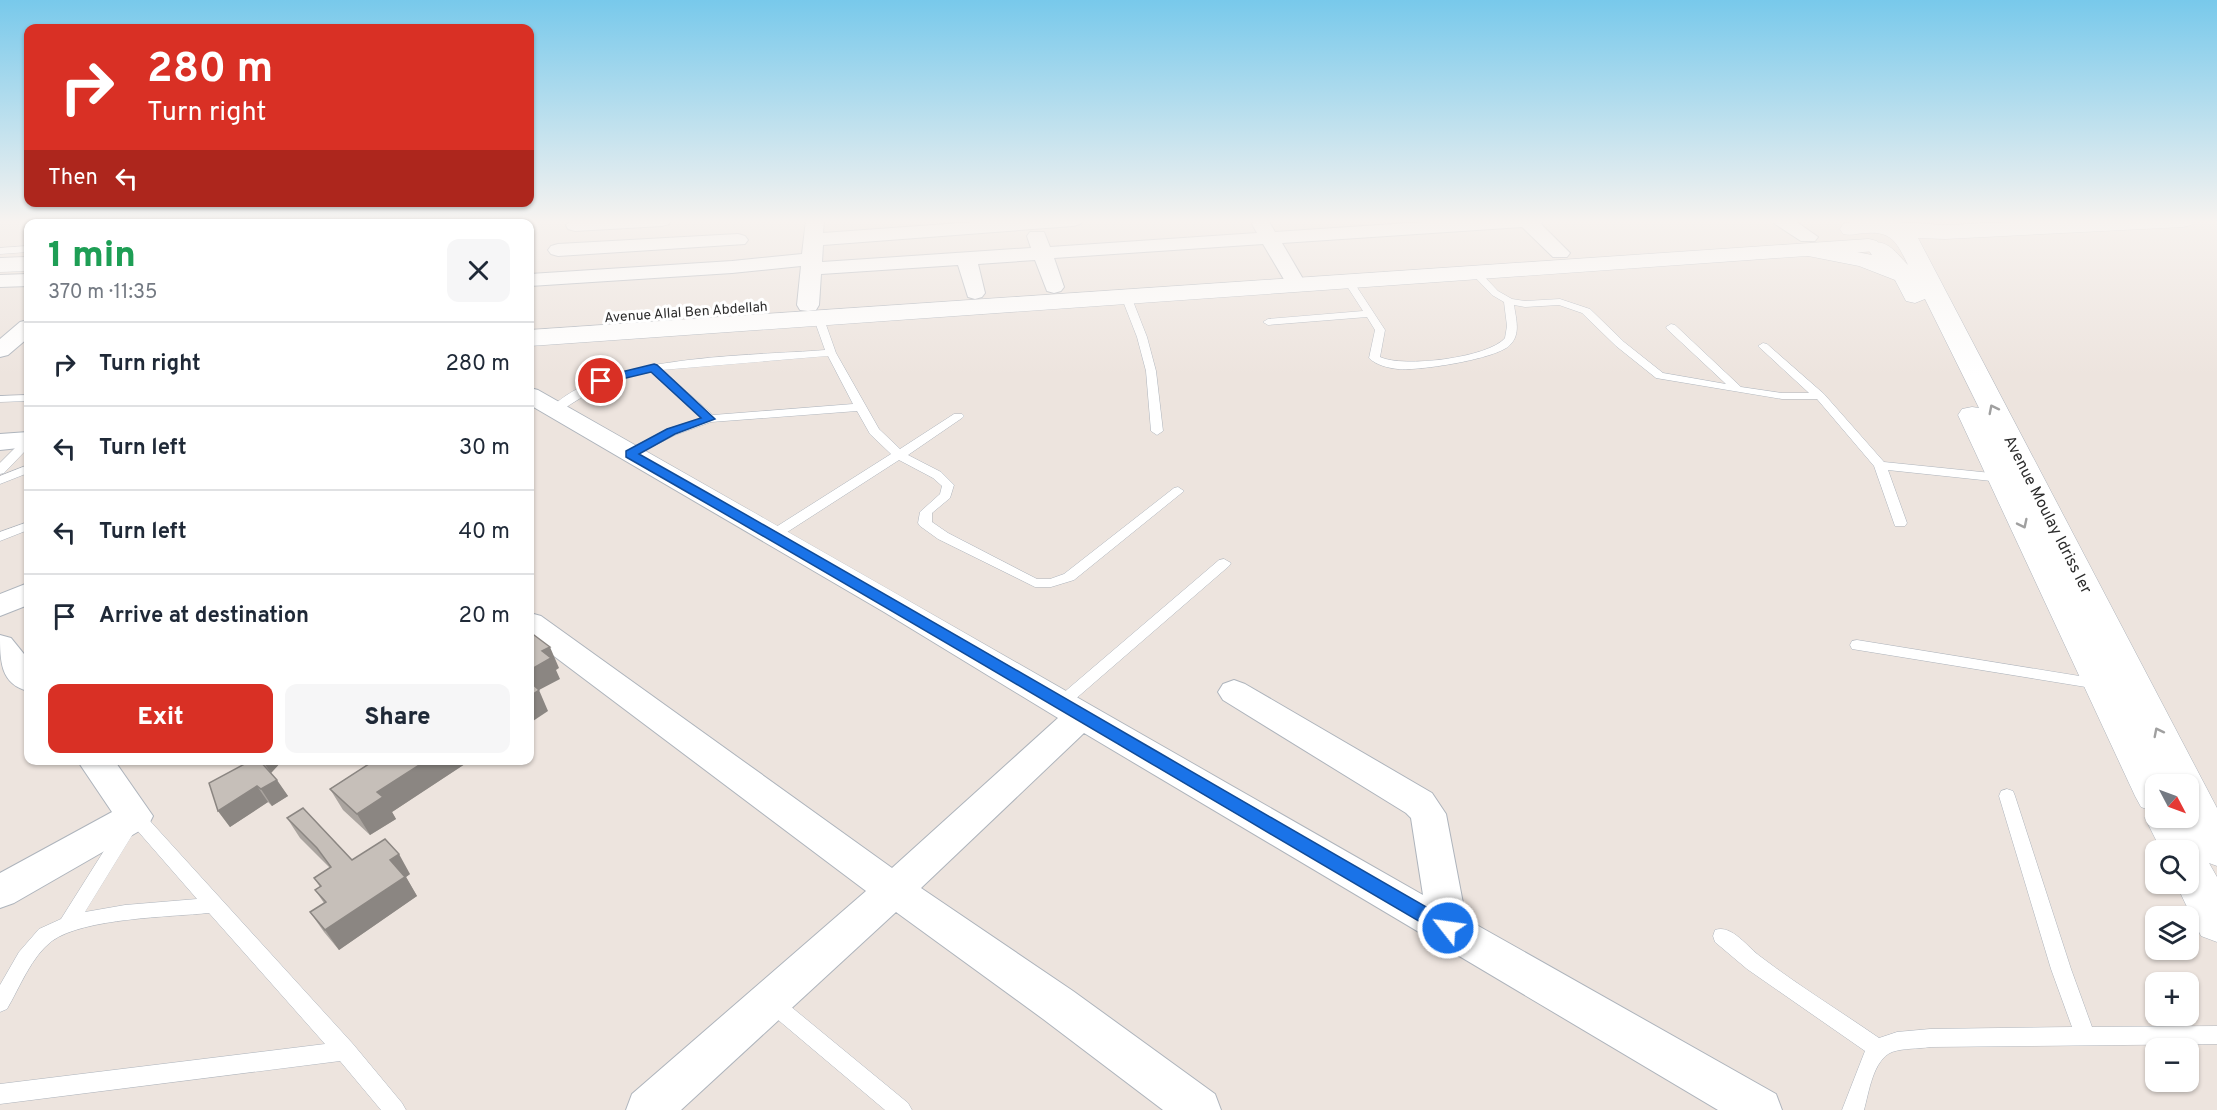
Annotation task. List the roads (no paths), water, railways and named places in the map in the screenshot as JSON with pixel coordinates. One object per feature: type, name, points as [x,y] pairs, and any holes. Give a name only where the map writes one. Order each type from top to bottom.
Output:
[{"type":"street","points":[[539,279],[655,272]]},
{"type":"street","points":[[813,272],[814,312]]},
{"type":"street","points":[[970,272],[975,293]]},
{"type":"street","points":[[1049,272],[1054,287]]},
{"type":"street","points":[[1288,272],[1292,278]]},
{"type":"street","name":"Avenue Allal Ben Abdellah","points":[[534,322],[814,312],[1126,296],[1358,272]]},
{"type":"street","name":"Avenue Allal Ben Abdellah","points":[[534,338],[1054,287],[1292,278],[1348,280],[1474,272]]},
{"type":"street","points":[[1893,272],[1908,282]]},
{"type":"street","name":"Avenue Moulay Idriss Ier","points":[[1902,272],[2145,774]]},
{"type":"street","name":"Avenue Moulay Idriss Ier","points":[[1916,272],[1930,284],[2180,774]]},
{"type":"street","points":[[0,281],[24,275]]},
{"type":"street","points":[[0,296],[24,277]]},
{"type":"street","points":[[0,350],[24,332]]},
{"type":"street","points":[[542,403],[895,604],[1071,710],[1760,1110]]},
{"type":"street","points":[[0,442],[24,441]]},
{"type":"street","points":[[0,606],[24,595]]},
{"type":"street","points":[[534,626],[894,890],[1058,1005],[1199,1110]]},
{"type":"street","points":[[0,646],[24,675]]},
{"type":"street","points":[[1234,692],[1419,803],[1428,814],[1448,928]]},
{"type":"street","points":[[648,1110],[894,890],[1071,710]]},
{"type":"street","points":[[0,892],[135,816],[98,765]]},
{"type":"street","points":[[2199,813],[2217,848]]},
{"type":"street","points":[[2199,886],[2217,922]]},
{"type":"lane","points":[[1474,272],[1495,293],[1509,301],[1525,304],[1560,302],[1580,307],[1654,372],[1674,380],[1793,397],[1820,396]]},
{"type":"lane","points":[[1348,280],[1380,330],[1374,358],[1388,365],[1405,367],[1503,348],[1509,343],[1511,334],[1509,301]]},
{"type":"lane","points":[[1126,296],[1142,337],[1151,371],[1157,431]]},
{"type":"lane","points":[[814,312],[831,353],[874,431],[898,454],[937,475],[948,485],[946,495],[926,512],[925,522],[930,528],[990,561],[1035,583],[1043,584],[1069,577],[1178,491]]},
{"type":"lane","points":[[1268,321],[1370,314]]},
{"type":"lane","points":[[1671,327],[1738,390]]},
{"type":"lane","points":[[1763,346],[1820,396],[1880,465],[1900,523]]},
{"type":"lane","points":[[542,403],[601,381],[654,368],[831,353]]},
{"type":"lane","points":[[654,368],[710,419]]},
{"type":"lane","points":[[0,399],[24,398]]},
{"type":"lane","points":[[630,454],[671,432],[710,419],[861,407]]},
{"type":"lane","points":[[773,535],[958,416]]},
{"type":"lane","points":[[0,470],[24,445]]},
{"type":"lane","points":[[1880,465],[2001,478]]},
{"type":"lane","points":[[0,480],[24,471]]},
{"type":"lane","points":[[0,537],[24,528]]},
{"type":"lane","points":[[1071,710],[1224,563]]},
{"type":"lane","points":[[1857,645],[2100,684]]},
{"type":"lane","points":[[2007,796],[2061,969],[2085,1036]]},
{"type":"lane","points":[[68,924],[135,816],[212,905],[346,1050],[394,1110]]},
{"type":"lane","points":[[0,1004],[37,944],[47,934],[68,924],[142,912],[212,905]]},
{"type":"lane","points":[[1722,936],[1754,963],[1878,1049]]},
{"type":"lane","points":[[769,1001],[901,1110]]},
{"type":"lane","points":[[1853,1110],[1868,1067],[1878,1049],[1896,1042],[1930,1038],[2217,1035]]},
{"type":"lane","points":[[0,1094],[346,1050]]}]
